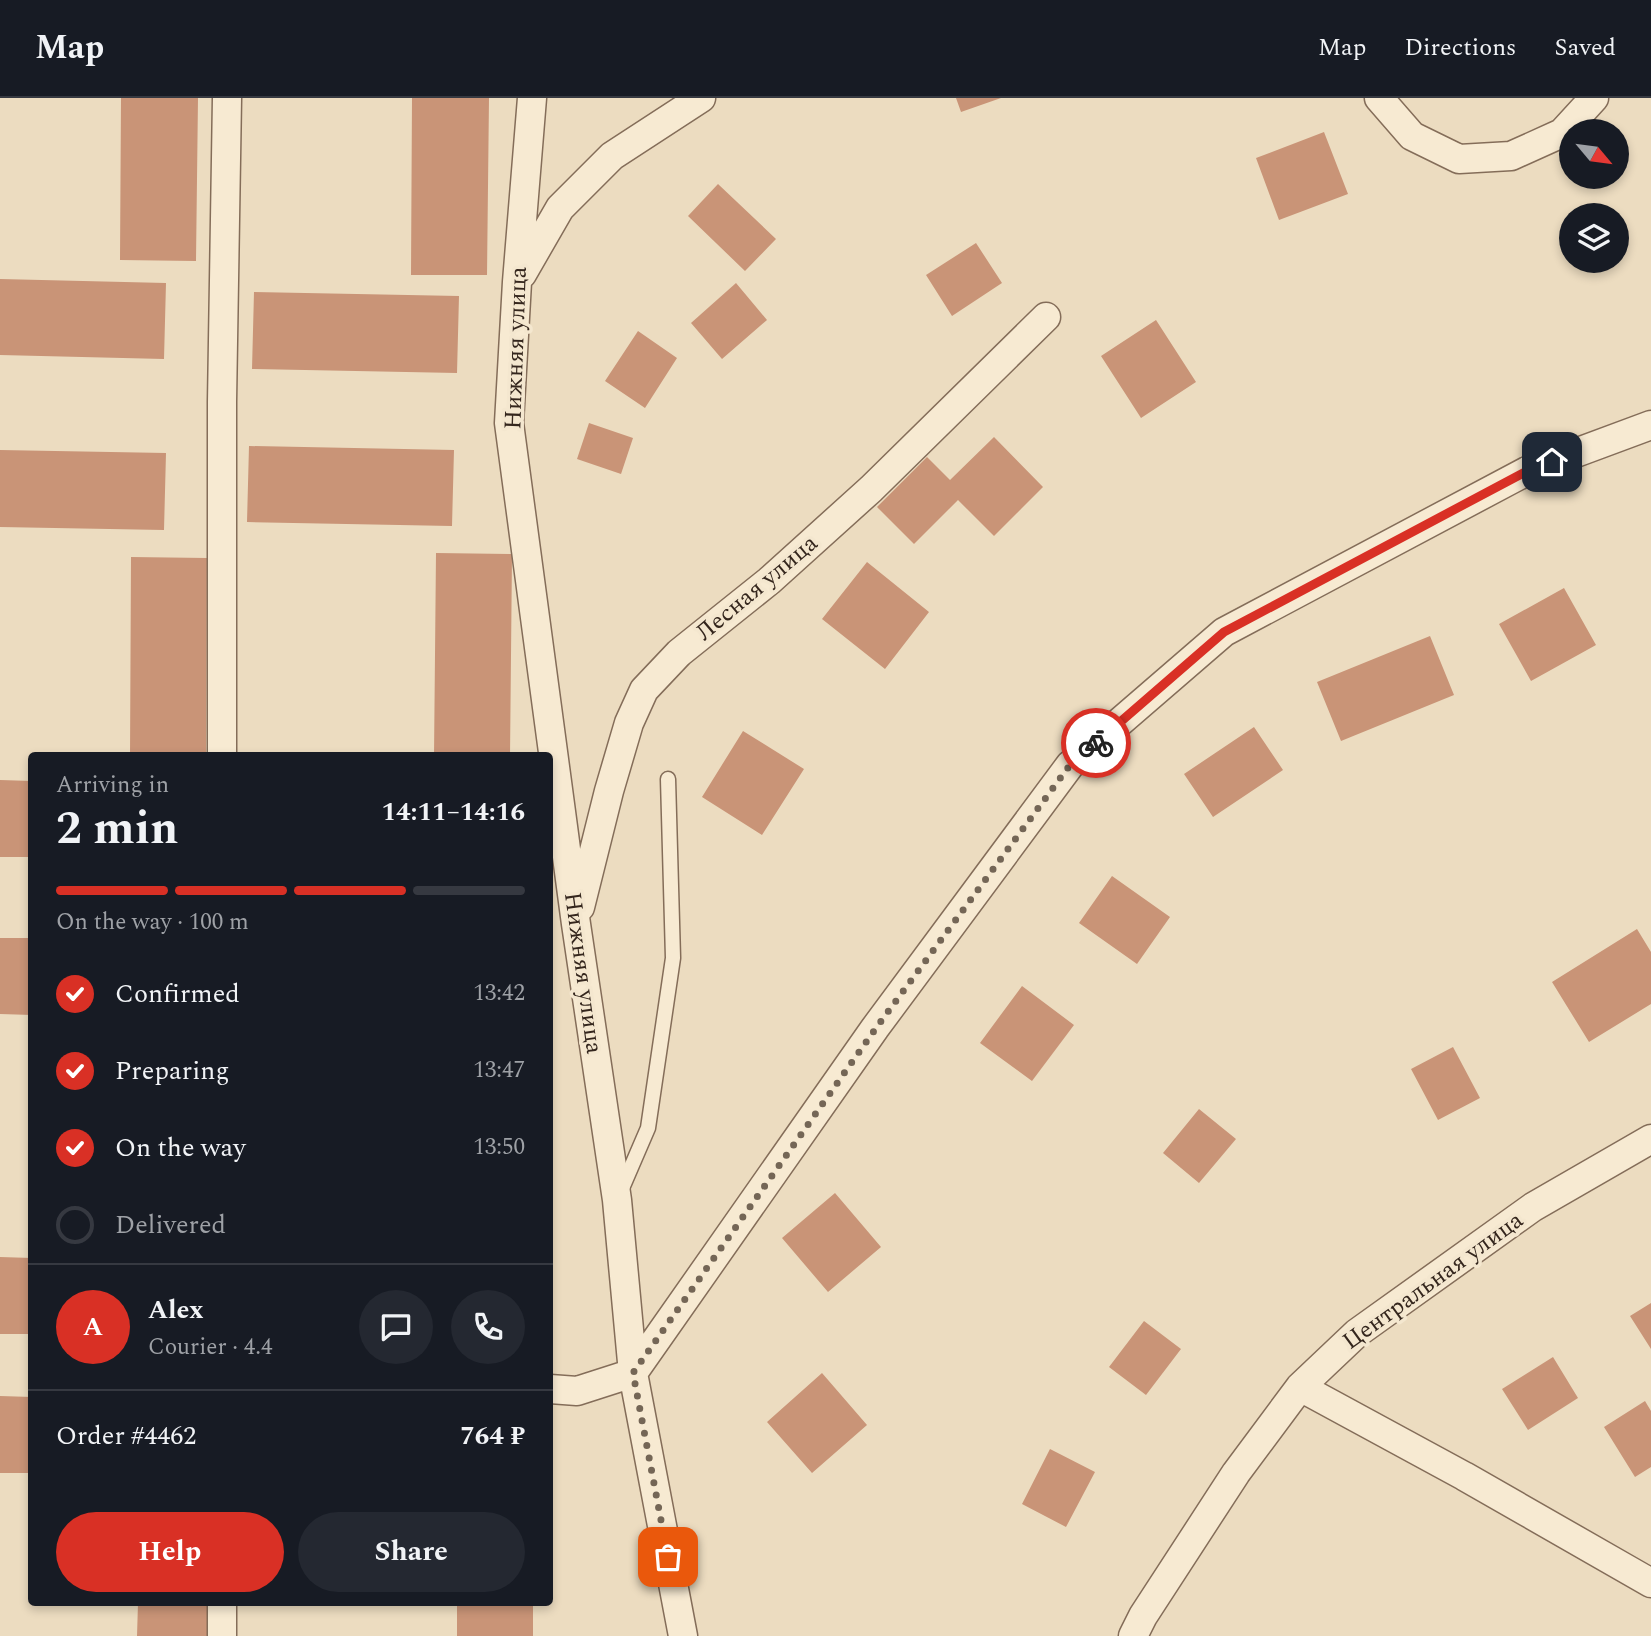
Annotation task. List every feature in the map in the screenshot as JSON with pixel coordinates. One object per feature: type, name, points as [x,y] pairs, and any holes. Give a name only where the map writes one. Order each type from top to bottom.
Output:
[{"type":"street","points":[[222,752],[222,402],[227,98]]},
{"type":"street","name":"Нижняя улица","points":[[532,98],[509,423],[576,923],[617,1200],[633,1373],[683,1636]]},
{"type":"street","points":[[517,282],[560,208],[612,156],[701,98]]},
{"type":"street","points":[[1379,98],[1412,136],[1458,159],[1511,156],[1562,133],[1594,98]]},
{"type":"street","name":"Лесная улица","points":[[576,923],[612,779],[629,723],[644,690],[679,653],[769,581],[871,489],[1046,317]]},
{"type":"street","points":[[553,1389],[577,1391],[633,1373],[876,1028],[1070,765],[1224,632],[1527,471],[1651,425]]},
{"type":"street","name":"Центральная улица","points":[[1133,1636],[1143,1616],[1236,1473],[1300,1387],[1356,1333],[1533,1207],[1651,1139]]},
{"type":"street","points":[[1300,1387],[1464,1476],[1651,1583]]},
{"type":"street","points":[[222,1606],[222,1636]]},
{"type":"lane","points":[[617,1200],[648,1128],[666,1020],[673,958],[668,779]]},
{"type":"building","points":[[121,98],[198,98],[196,261],[120,260]]},
{"type":"building","points":[[412,98],[489,98],[487,275],[411,275]]},
{"type":"building","points":[[956,98],[1001,98],[961,112]]},
{"type":"building","points":[[1324,132],[1348,194],[1279,220],[1256,158]]},
{"type":"building","points":[[718,184],[776,239],[745,271],[688,216]]},
{"type":"building","points":[[976,243],[1002,283],[952,316],[926,275]]},
{"type":"building","points":[[0,279],[166,283],[164,359],[0,355]]},
{"type":"building","points":[[736,283],[767,320],[722,359],[691,323]]},
{"type":"building","points":[[254,292],[459,296],[457,373],[252,369]]},
{"type":"building","points":[[1156,320],[1196,382],[1141,418],[1101,356]]},
{"type":"building","points":[[638,331],[677,358],[645,408],[605,381]]},
{"type":"building","points":[[589,423],[633,438],[621,474],[577,459]]},
{"type":"building","points":[[994,437],[1043,487],[994,536],[958,500],[914,544],[877,507],[927,457],[950,480]]},
{"type":"building","points":[[249,446],[454,450],[452,526],[247,522]]},
{"type":"building","points":[[0,450],[166,453],[164,530],[0,527]]},
{"type":"building","points":[[436,553],[512,554],[510,752],[434,752]]},
{"type":"building","points":[[131,557],[207,558],[206,752],[130,752]]},
{"type":"building","points":[[867,562],[929,612],[885,669],[822,619]]},
{"type":"building","points":[[1564,588],[1596,645],[1531,681],[1499,624]]},
{"type":"building","points":[[1430,636],[1454,695],[1341,741],[1317,682]]},
{"type":"building","points":[[1254,727],[1283,770],[1213,817],[1184,774]]},
{"type":"building","points":[[743,731],[804,769],[762,835],[702,797]]},
{"type":"building","points":[[0,780],[28,781],[28,857],[0,857]]},
{"type":"building","points":[[1112,876],[1170,917],[1137,964],[1079,923]]},
{"type":"building","points":[[1637,929],[1651,952],[1651,1004],[1589,1042],[1552,982]]},
{"type":"building","points":[[0,938],[28,938],[28,1015],[0,1014]]},
{"type":"building","points":[[1022,986],[1074,1025],[1032,1081],[980,1043]]},
{"type":"building","points":[[1453,1047],[1480,1098],[1438,1120],[1411,1069]]},
{"type":"building","points":[[1199,1109],[1236,1139],[1199,1183],[1163,1153]]},
{"type":"building","points":[[835,1193],[881,1247],[828,1292],[782,1238]]},
{"type":"building","points":[[0,1257],[28,1258],[28,1334],[0,1334]]},
{"type":"building","points":[[1651,1303],[1651,1349],[1630,1316]]},
{"type":"building","points":[[1144,1321],[1181,1349],[1146,1395],[1109,1367]]},
{"type":"building","points":[[1553,1357],[1578,1398],[1528,1430],[1502,1389]]},
{"type":"building","points":[[822,1373],[867,1425],[812,1473],[767,1422]]},
{"type":"building","points":[[0,1396],[28,1397],[28,1473],[0,1473]]},
{"type":"building","points":[[1645,1401],[1651,1411],[1651,1467],[1635,1477],[1604,1427]]},
{"type":"building","points":[[1050,1449],[1095,1472],[1066,1527],[1022,1504]]},
{"type":"building","points":[[138,1606],[214,1606],[213,1636],[137,1636]]},
{"type":"building","points":[[457,1606],[533,1606],[533,1636],[457,1636]]},
{"type":"way so far","points":[[668,1557],[633,1373],[876,1028],[1070,765],[1096,743]]},
{"type":"route","points":[[1096,743],[1224,632],[1527,471],[1552,462]]}]
